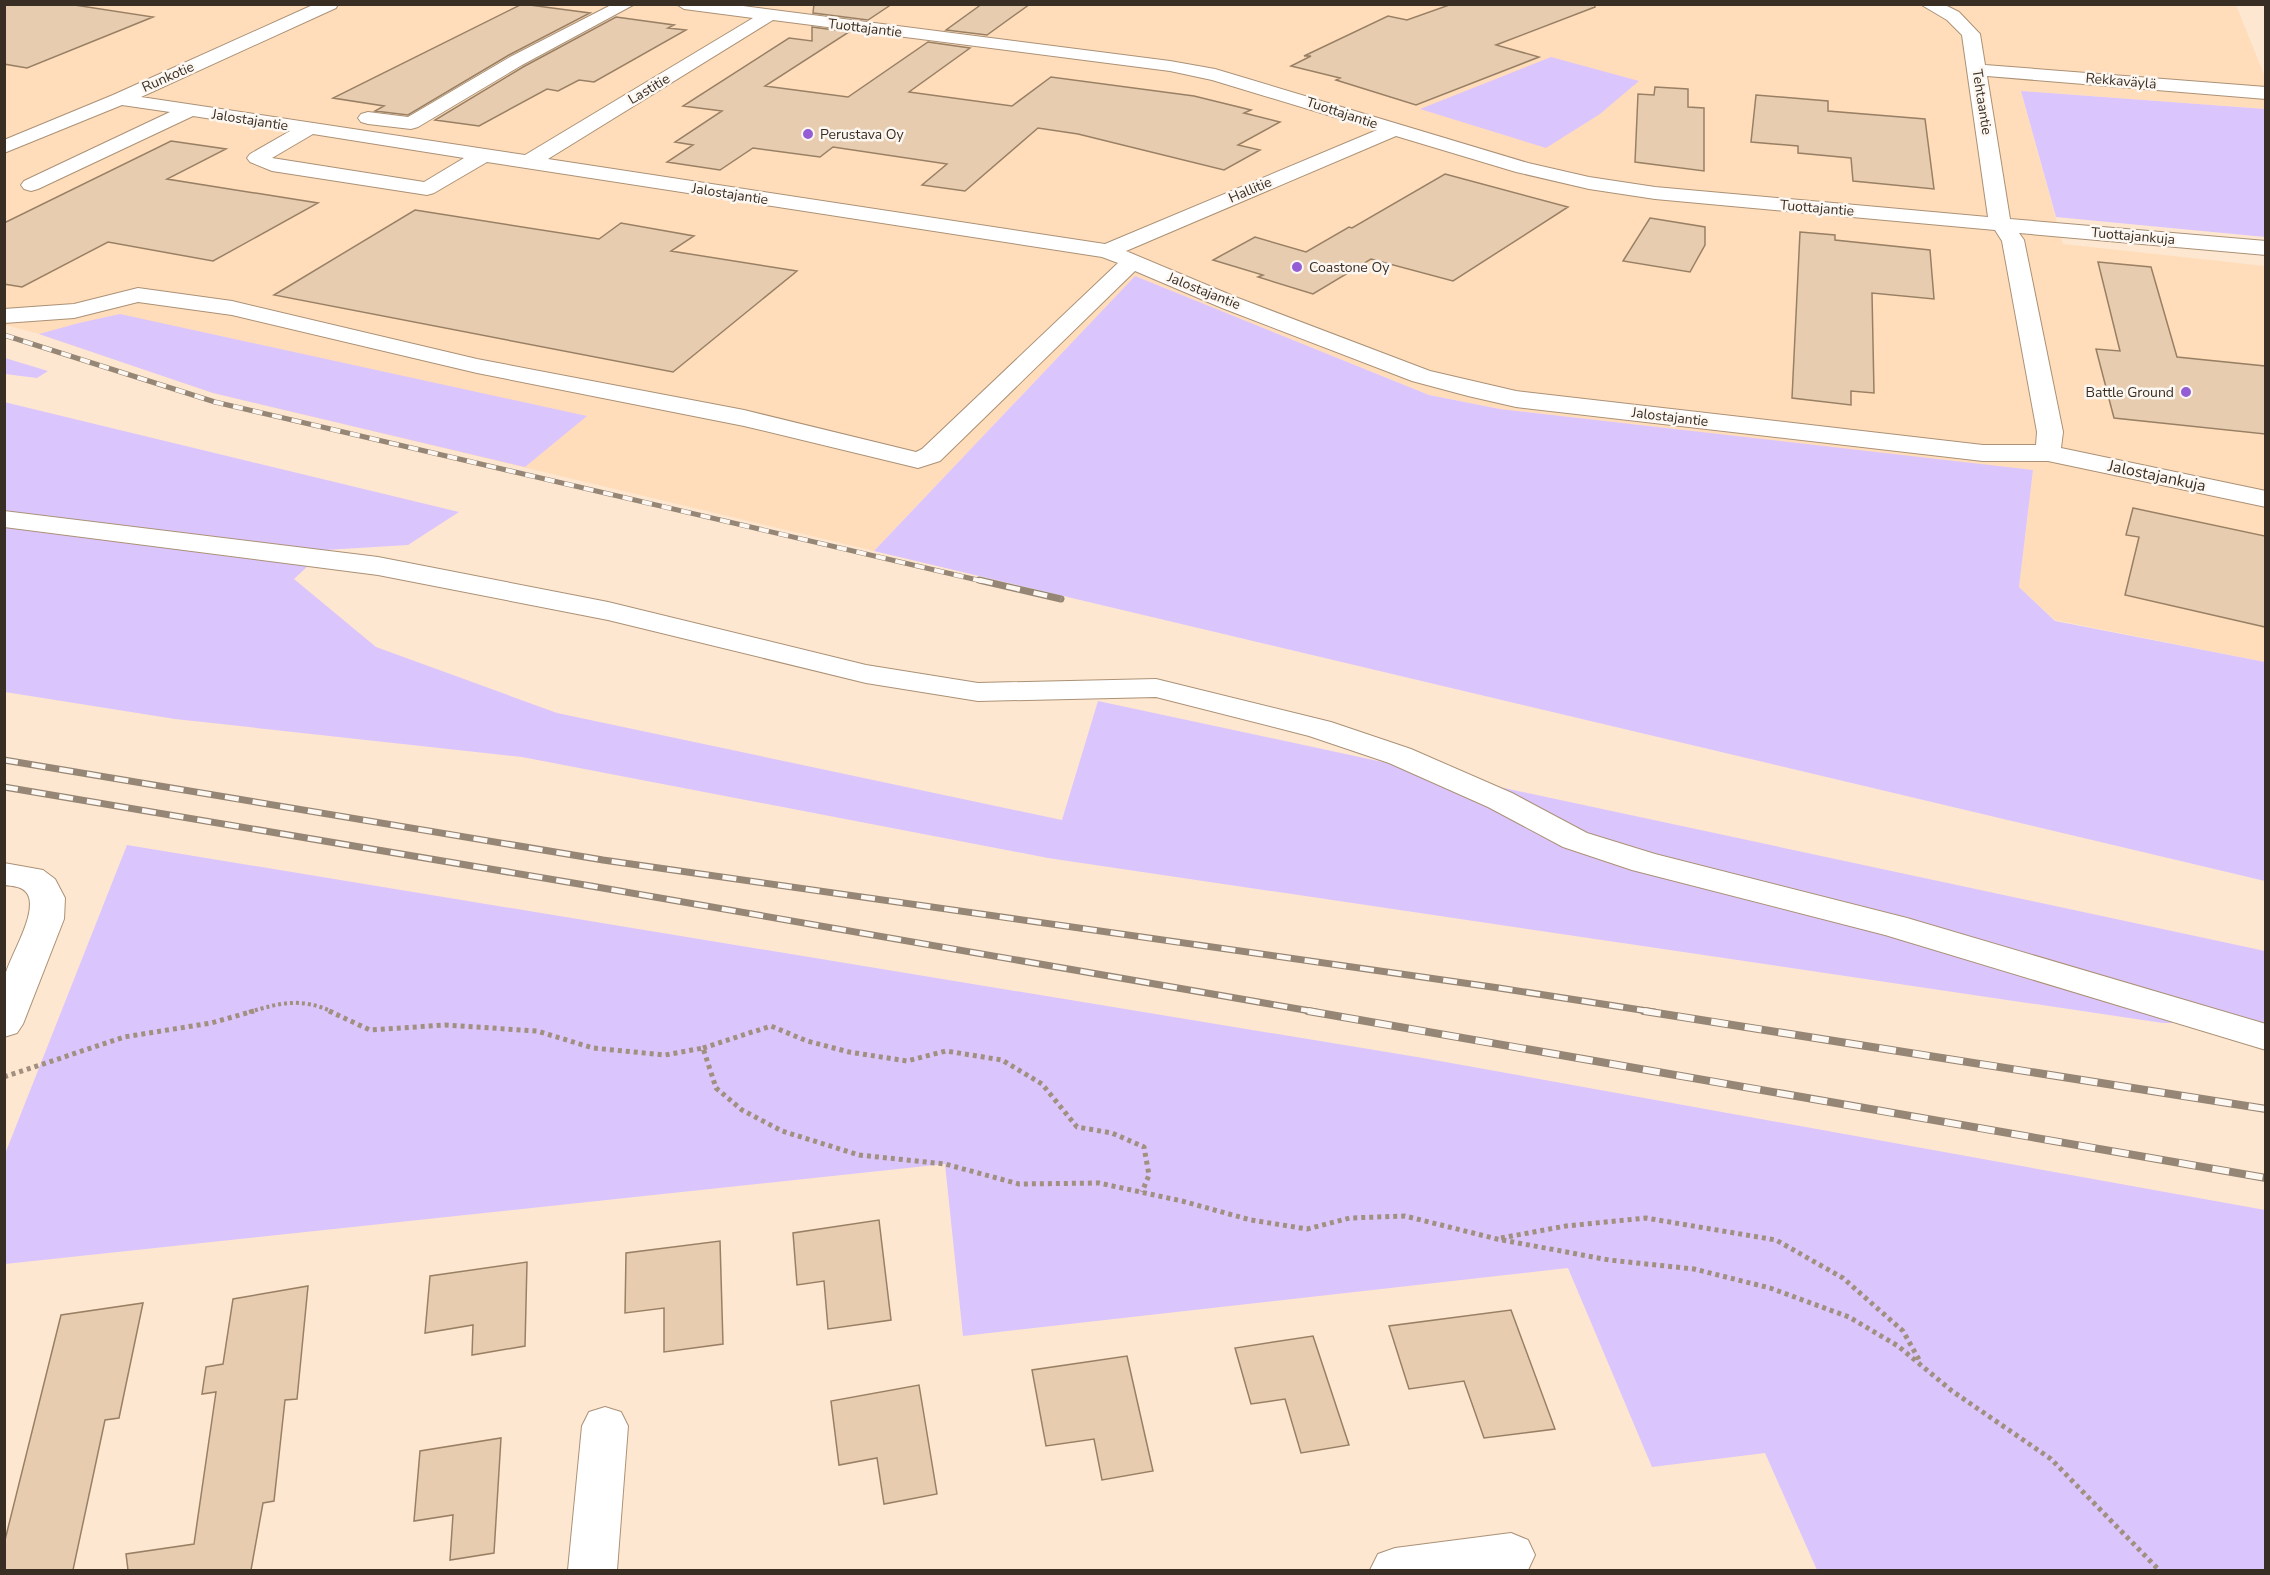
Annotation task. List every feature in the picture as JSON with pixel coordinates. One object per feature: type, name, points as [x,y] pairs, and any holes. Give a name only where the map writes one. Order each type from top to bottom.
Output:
[{"type":"street","name":"Runkotie","points":[[4,147],[120,99],[330,4]]},
{"type":"street","points":[[354,116],[396,123],[411,123],[516,61],[627,4]]},
{"type":"street","name":"Tuottajantie","points":[[684,4],[1170,66],[1215,75],[1523,168],[1589,183],[1655,193],[1768,204],[2000,223]]},
{"type":"street","name":"Tehtaantie","points":[[1929,4],[1953,16],[1971,34],[2000,223]]},
{"type":"street","name":"Lastitie","points":[[527,163],[770,15]]},
{"type":"street","name":"Rekkaväylä","points":[[1977,70],[2265,93]]},
{"type":"street","name":"Jalostajantie","points":[[120,99],[1107,251],[1230,303],[1421,376],[1516,399],[1983,453],[2048,453]]},
{"type":"street","points":[[31,185],[190,110]]},
{"type":"street","points":[[308,129],[257,158],[272,165],[427,189],[482,156]]},
{"type":"street","name":"Hallitie","points":[[1107,251],[1394,130]]},
{"type":"street","points":[[2000,223],[2013,240],[2050,432],[2048,453]]},
{"type":"street","name":"Tuottajankuja","points":[[2000,223],[2265,248]]},
{"type":"street","points":[[4,316],[74,311],[138,295],[232,308],[477,366],[744,418],[918,460],[931,454],[1132,262]]},
{"type":"street","name":"Jalostajankuja","points":[[2048,453],[2265,499]]},
{"type":"street","points":[[4,519],[378,566],[608,611],[866,674],[978,692],[1156,688],[1320,729],[1400,756],[1500,800],[1575,840],[1644,862],[1894,926],[2265,1037]]},
{"type":"street","points":[[4,874],[31,878],[43,887],[47,898],[46,919],[4,1024]]},
{"type":"street","points":[[592,1570],[605,1426]]},
{"type":"street","points":[[1395,1570],[1511,1555]]},
{"type":"path","points":[[4,1077],[124,1037],[211,1023],[286,1002],[319,1006],[370,1030],[445,1025],[537,1031],[593,1048],[665,1055],[703,1048],[771,1026],[807,1041],[849,1052],[907,1061],[946,1051],[1002,1060],[1042,1084],[1077,1127],[1112,1133],[1144,1147],[1149,1175],[1142,1192]]},
{"type":"path","points":[[703,1048],[716,1088],[742,1110],[782,1131],[859,1155],[945,1164],[1019,1184],[1099,1183],[1251,1220],[1307,1229],[1350,1218],[1405,1216],[1497,1239],[1609,1260],[1694,1269],[1770,1288],[1849,1317],[1898,1346],[1952,1390],[2051,1459],[2159,1570]]},
{"type":"path","points":[[1497,1239],[1566,1226],[1646,1218],[1776,1240],[1843,1278],[1903,1331],[1924,1367]]},
{"type":"shaded area","points":[[4,5],[2236,5],[2265,77],[2265,109],[2021,91],[2063,244],[2265,266],[2265,662],[2055,620],[2019,587],[2033,471],[1500,409],[1429,395],[1135,276],[874,551],[213,393],[39,334],[5,325]]},
{"type":"shaded area","points":[[1551,57],[1639,81],[1600,114],[1546,148],[1420,109]]},
{"type":"shaded area","points":[[2021,91],[2265,109],[2265,237],[2056,217]]},
{"type":"shaded area","points":[[1135,276],[1429,395],[1500,409],[2033,470],[2019,587],[2055,621],[2265,662],[2265,881],[874,551]]},
{"type":"shaded area","points":[[120,314],[587,416],[525,467],[213,393],[39,334]]},
{"type":"shaded area","points":[[5,358],[48,371],[37,378],[5,374]]},
{"type":"shaded area","points":[[4,402],[459,512],[408,545],[325,550],[294,579],[376,647],[557,713],[1062,820],[1098,701],[2265,951],[2265,1022],[2163,1023],[1048,858],[522,757],[175,719],[5,692]]},
{"type":"shaded area","points":[[127,845],[1423,1058],[2265,1210],[2265,1570],[1817,1570],[1765,1453],[1652,1467],[1568,1268],[963,1336],[945,1164],[5,1264],[5,1154]]},
{"type":"building","points":[[4,4],[68,4],[153,17],[27,68],[4,64]]},
{"type":"building","points":[[522,4],[590,13],[509,55],[408,115],[375,111],[384,106],[333,98]]},
{"type":"building","points":[[814,4],[892,4],[868,20],[813,13]]},
{"type":"building","points":[[982,4],[1030,4],[987,35],[946,30]]},
{"type":"building","points":[[1452,4],[1594,4],[1595,7],[1496,45],[1539,57],[1416,105],[1336,80],[1340,78],[1291,66],[1311,56],[1304,56],[1388,16],[1407,20]]},
{"type":"building","points":[[616,17],[674,25],[668,28],[686,30],[594,82],[579,80],[558,91],[547,89],[479,126],[435,120],[523,67]]},
{"type":"building","points":[[812,27],[849,32],[765,86],[848,97],[928,42],[970,48],[909,92],[1012,106],[1051,77],[1194,96],[1251,110],[1244,113],[1280,122],[1238,145],[1260,150],[1224,170],[1078,134],[1038,128],[965,191],[922,185],[947,164],[833,147],[820,157],[753,148],[720,170],[667,162],[693,145],[675,142],[722,111],[683,106],[789,38],[812,41]]},
{"type":"building","points":[[1655,87],[1688,89],[1688,107],[1704,108],[1704,171],[1635,162],[1638,94],[1654,95]]},
{"type":"building","points":[[1756,95],[1828,101],[1828,111],[1925,119],[1934,189],[1853,181],[1851,158],[1798,153],[1798,146],[1751,142]]},
{"type":"building","points":[[171,141],[226,149],[167,179],[318,203],[213,261],[108,242],[22,287],[4,284],[4,223]]},
{"type":"building","points":[[1445,174],[1568,207],[1453,281],[1371,259],[1313,294],[1258,277],[1263,275],[1213,260],[1255,237],[1306,252]]},
{"type":"building","points":[[415,210],[599,239],[621,223],[694,236],[671,251],[797,271],[673,372],[274,295]]},
{"type":"building","points":[[1650,218],[1705,227],[1705,245],[1690,272],[1623,261]]},
{"type":"building","points":[[1800,232],[1835,235],[1835,240],[1930,250],[1934,299],[1872,293],[1874,393],[1851,391],[1851,405],[1792,398]]},
{"type":"building","name":"Battle Ground","points":[[2098,262],[2151,267],[2177,357],[2265,366],[2265,434],[2114,418],[2096,349],[2120,351]]},
{"type":"building","points":[[2133,508],[2265,536],[2265,627],[2125,595],[2139,537],[2126,535]]},
{"type":"building","points":[[879,1220],[891,1320],[828,1329],[824,1281],[797,1285],[793,1233]]},
{"type":"building","points":[[720,1241],[723,1344],[664,1352],[664,1308],[625,1313],[626,1253]]},
{"type":"building","points":[[527,1262],[525,1346],[472,1355],[473,1325],[425,1333],[430,1276]]},
{"type":"building","points":[[308,1286],[297,1399],[285,1400],[274,1501],[263,1503],[251,1570],[128,1570],[126,1554],[194,1544],[216,1392],[202,1394],[206,1367],[223,1364],[233,1299]]},
{"type":"building","points":[[143,1303],[119,1418],[105,1420],[73,1570],[4,1570],[4,1544],[61,1315]]},
{"type":"building","points":[[1511,1310],[1555,1429],[1484,1438],[1464,1381],[1409,1389],[1389,1326]]},
{"type":"building","points":[[1313,1336],[1349,1445],[1301,1453],[1285,1399],[1251,1404],[1235,1348]]},
{"type":"building","points":[[1127,1356],[1153,1471],[1102,1480],[1094,1439],[1046,1446],[1032,1370]]},
{"type":"building","points":[[919,1385],[937,1494],[884,1504],[877,1458],[839,1465],[831,1401]]},
{"type":"building","points":[[501,1438],[494,1553],[450,1560],[453,1515],[414,1521],[420,1451]]},
{"type":"railway","points":[[4,335],[215,402],[986,582]]},
{"type":"railway","points":[[979,580],[1061,599]]},
{"type":"railway","points":[[4,760],[603,860],[1654,1012]]},
{"type":"railway","points":[[4,787],[1316,1012]]},
{"type":"railway","points":[[1308,1011],[2266,1178]]},
{"type":"railway","points":[[1644,1011],[2266,1109]]},
{"type":"place","name":"Perustava Oy","points":[[808,134]]},
{"type":"place","name":"Coastone Oy","points":[[1297,267]]},
{"type":"place","name":"Battle Ground","points":[[2186,392]]}]
